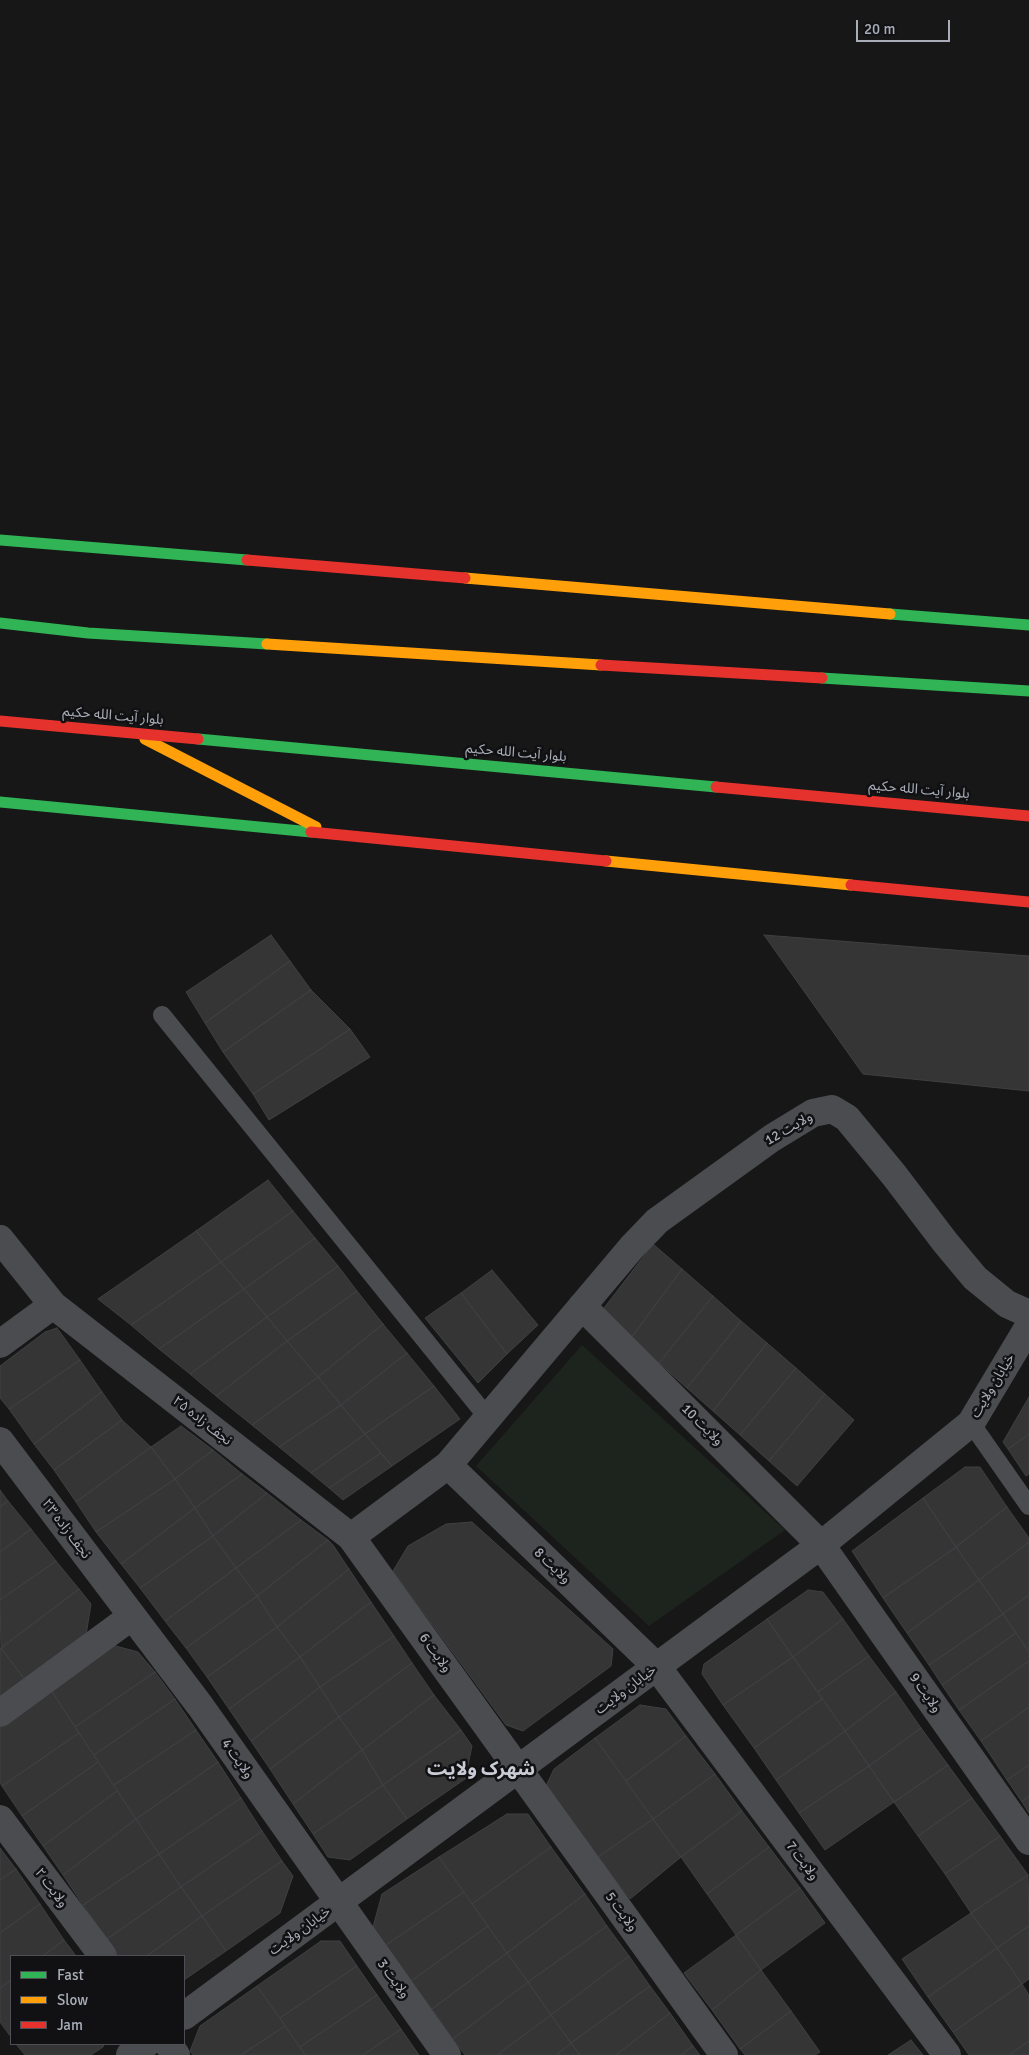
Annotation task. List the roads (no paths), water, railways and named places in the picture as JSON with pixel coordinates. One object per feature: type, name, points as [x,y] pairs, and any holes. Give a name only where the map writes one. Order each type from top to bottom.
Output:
[{"type":"main road","points":[[0,540],[1029,625]]},
{"type":"main road","points":[[0,623],[88,633],[1029,692]]},
{"type":"main road","name":"بلوار آیت الله حکیم","points":[[0,721],[1029,816]]},
{"type":"main road","points":[[133,733],[330,834]]},
{"type":"main road","points":[[0,802],[1029,902]]},
{"type":"street","name":"ولایت 12","points":[[351,1537],[448,1465],[632,1247],[657,1221],[682,1201],[772,1138],[813,1114],[832,1109],[847,1118],[974,1278],[1007,1304],[1029,1314]]},
{"type":"street","name":"نجف زاده ۲۵","points":[[0,1239],[54,1305],[351,1537]]},
{"type":"street","points":[[0,1344],[54,1305]]},
{"type":"street","name":"ولایت 10","points":[[582,1306],[821,1545]]},
{"type":"street","name":"خیابان ولایت","points":[[185,2015],[821,1545],[971,1424],[1029,1326]]},
{"type":"street","name":"نجف زاده ۲۳","points":[[0,1441],[132,1617]]},
{"type":"street","name":"ولایت 8","points":[[448,1465],[657,1667]]},
{"type":"street","name":"ولایت 6","points":[[351,1537],[518,1770]]},
{"type":"street","name":"ولایت 9","points":[[821,1545],[1029,1841]]},
{"type":"street","points":[[0,1713],[132,1617]]},
{"type":"street","name":"ولایت 4","points":[[132,1617],[201,1707],[338,1903]]},
{"type":"street","name":"ولایت 7","points":[[657,1667],[947,2055]]},
{"type":"street","name":"ولایت 5","points":[[518,1770],[724,2055]]},
{"type":"street","name":"ولایت ۲","points":[[0,1819],[102,1955]]},
{"type":"street","name":"ولایت 3","points":[[338,1903],[448,2055]]},
{"type":"street","points":[[130,2055],[145,2045]]},
{"type":"lane","points":[[162,1015],[488,1418]]},
{"type":"lane","points":[[971,1424],[1029,1506]]},
{"type":"district","name":"شهرک ولایت","points":[[481,1770]]}]
